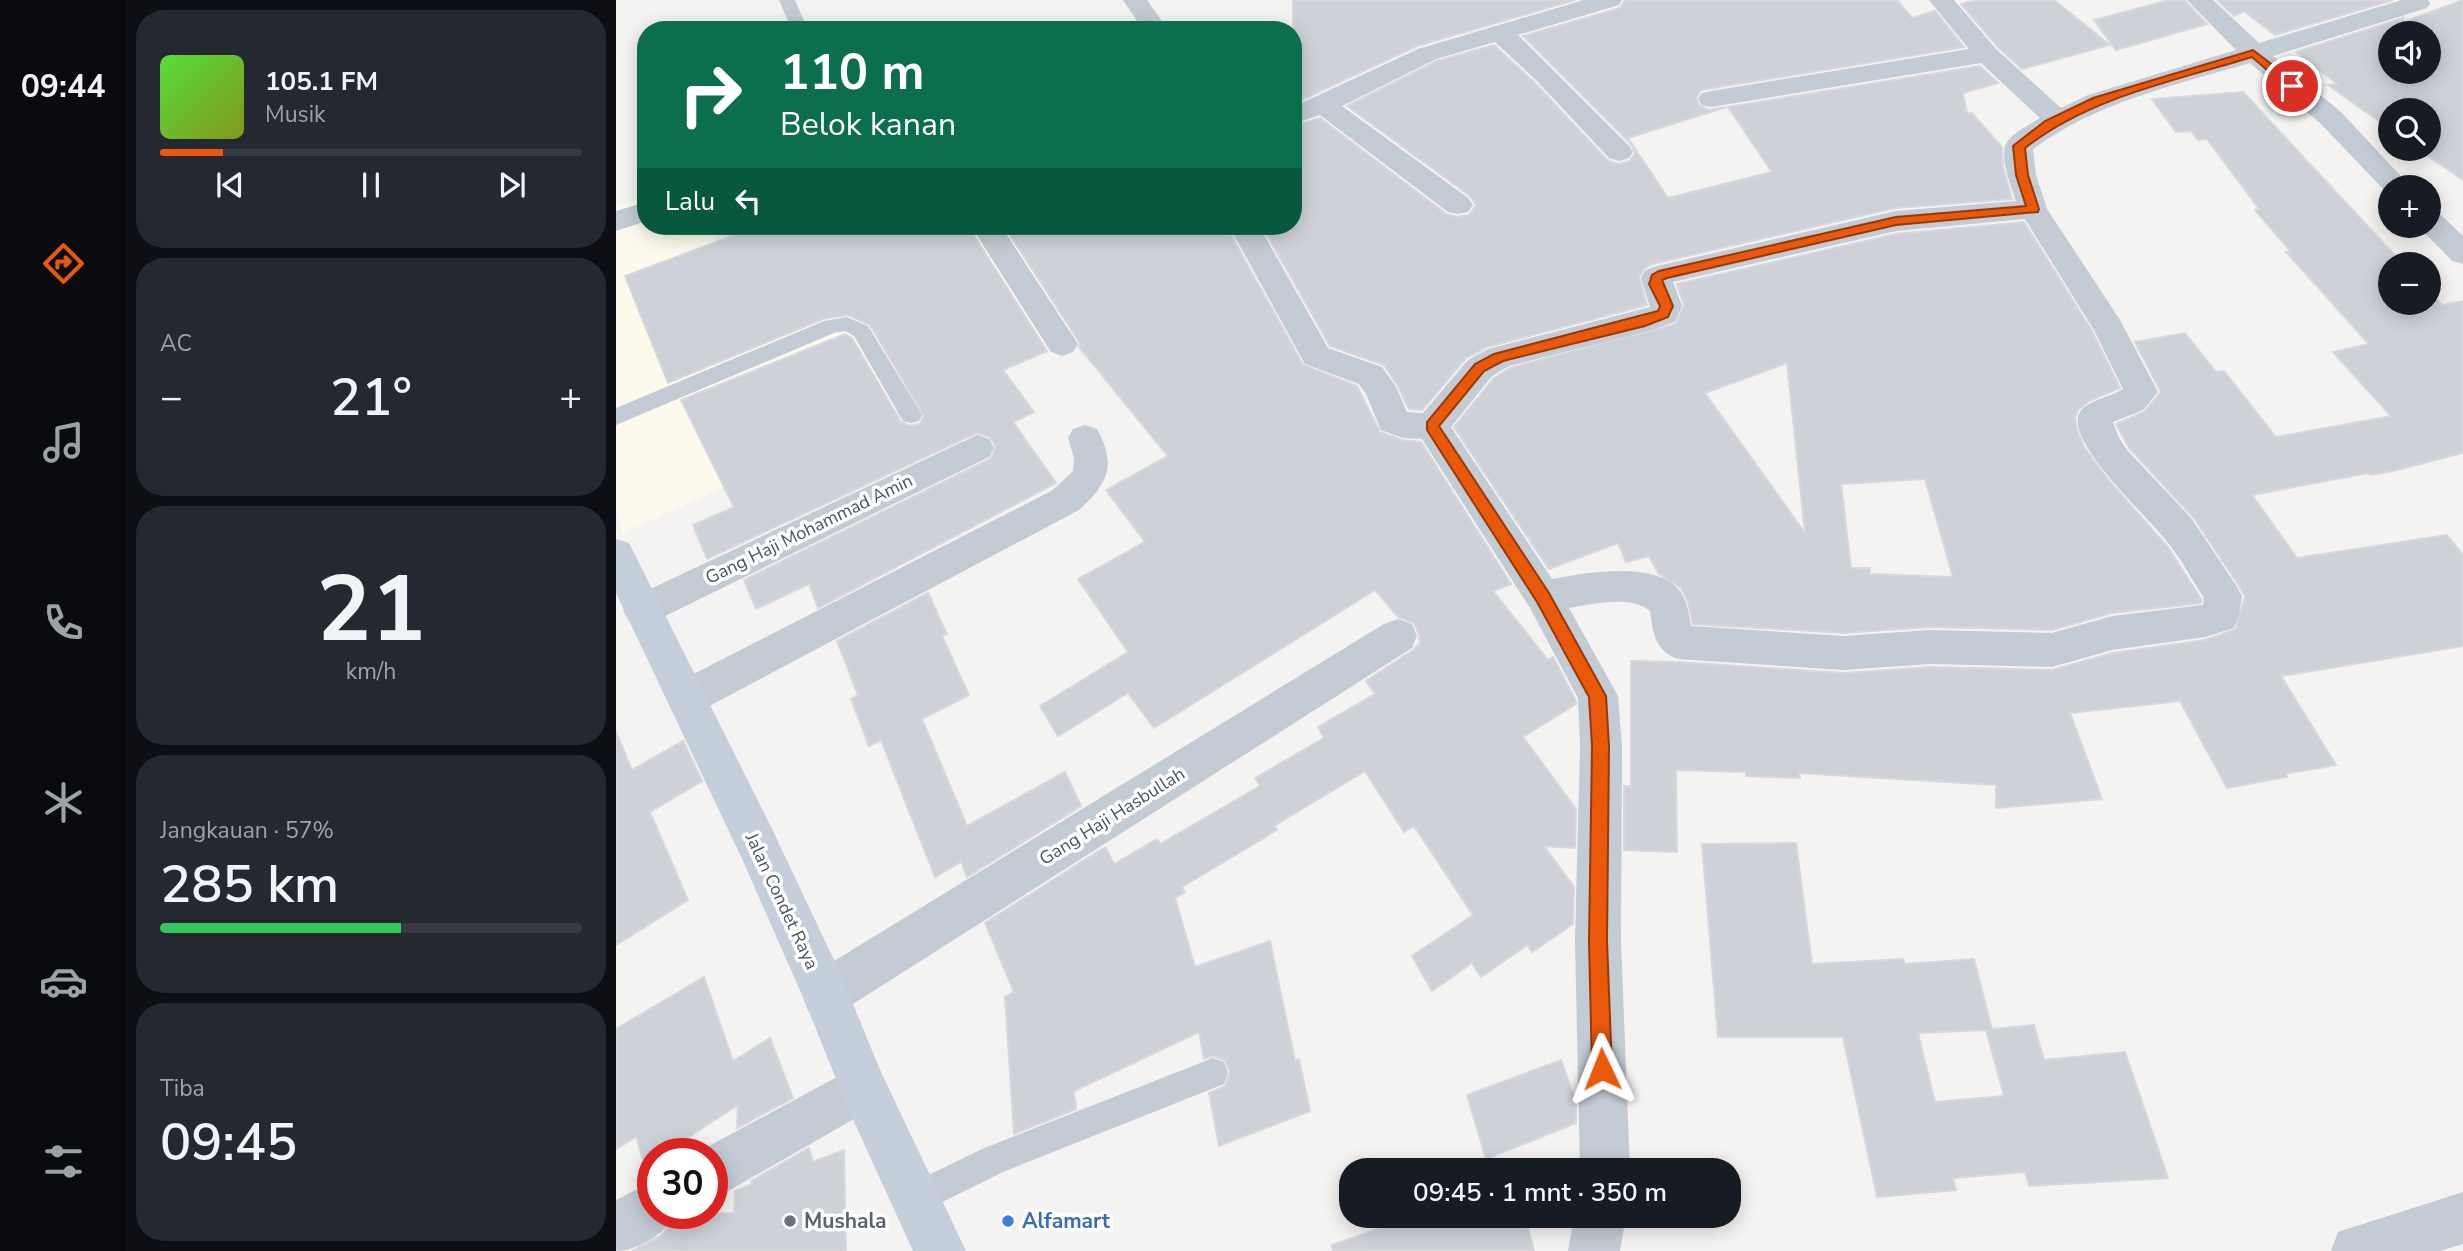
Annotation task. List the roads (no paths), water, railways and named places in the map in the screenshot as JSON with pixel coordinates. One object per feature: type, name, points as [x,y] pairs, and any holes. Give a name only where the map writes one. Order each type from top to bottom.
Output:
[{"type":"street","points":[[1135,0],[1150,21]]},
{"type":"street","points":[[1302,113],[1427,54],[1611,0]]},
{"type":"street","points":[[1941,0],[1987,54],[2057,119]]},
{"type":"street","points":[[2199,0],[2253,53],[2331,118],[2386,175]]},
{"type":"street","points":[[1543,597],[1604,586],[1634,588],[1659,595],[1667,604],[1673,636],[1678,642],[1844,653],[1930,647],[2052,650],[2112,634],[2206,621],[2220,616],[2223,596],[2186,540],[2127,473],[2100,435],[2095,416],[2102,411],[2135,401],[2141,392],[2109,328],[2033,209],[2022,175],[2019,146],[2057,119],[2097,101],[2418,3]]},
{"type":"street","points":[[1499,32],[1529,56],[1560,93],[1619,152]]},
{"type":"street","points":[[1711,99],[1987,54]]},
{"type":"street","points":[[1323,105],[1458,205]]},
{"type":"street","points":[[1432,426],[1480,368],[1499,357],[1664,314],[1666,306],[1656,278],[1664,274],[1896,221],[2033,209]]},
{"type":"street","points":[[616,221],[637,214]]},
{"type":"street","points":[[2441,232],[2463,254]]},
{"type":"street","points":[[992,235],[1062,344]]},
{"type":"street","points":[[1249,235],[1317,356],[1324,361],[1366,372],[1373,377],[1393,421],[1398,424],[1432,426]]},
{"type":"street","points":[[1432,426],[1543,597],[1598,696],[1601,746],[1598,941],[1605,1158]]},
{"type":"street","points":[[686,698],[1066,500],[1085,484],[1093,469],[1085,438]]},
{"type":"street","name":"Gang Haji Mohammad Amin","points":[[626,588],[977,448]]},
{"type":"street","name":"Jalan Condet Raya","points":[[626,588],[686,698],[825,994],[863,1087],[940,1251]]},
{"type":"street","name":"Gang Haji Hasbullah","points":[[825,994],[1398,636]]},
{"type":"street","points":[[728,1163],[863,1087]]},
{"type":"street","points":[[616,1228],[637,1216]]},
{"type":"street","points":[[2357,1251],[2463,1218]]},
{"type":"street","points":[[1594,1251],[1598,1228]]},
{"type":"lane","points":[[787,0],[796,21]]},
{"type":"lane","points":[[616,417],[831,326],[847,324],[861,331],[911,415]]},
{"type":"lane","points":[[916,1199],[993,1160],[1213,1073]]},
{"type":"place","name":"Mushala","points":[[790,1221]]},
{"type":"place","name":"Alfamart","points":[[1008,1221]]}]
